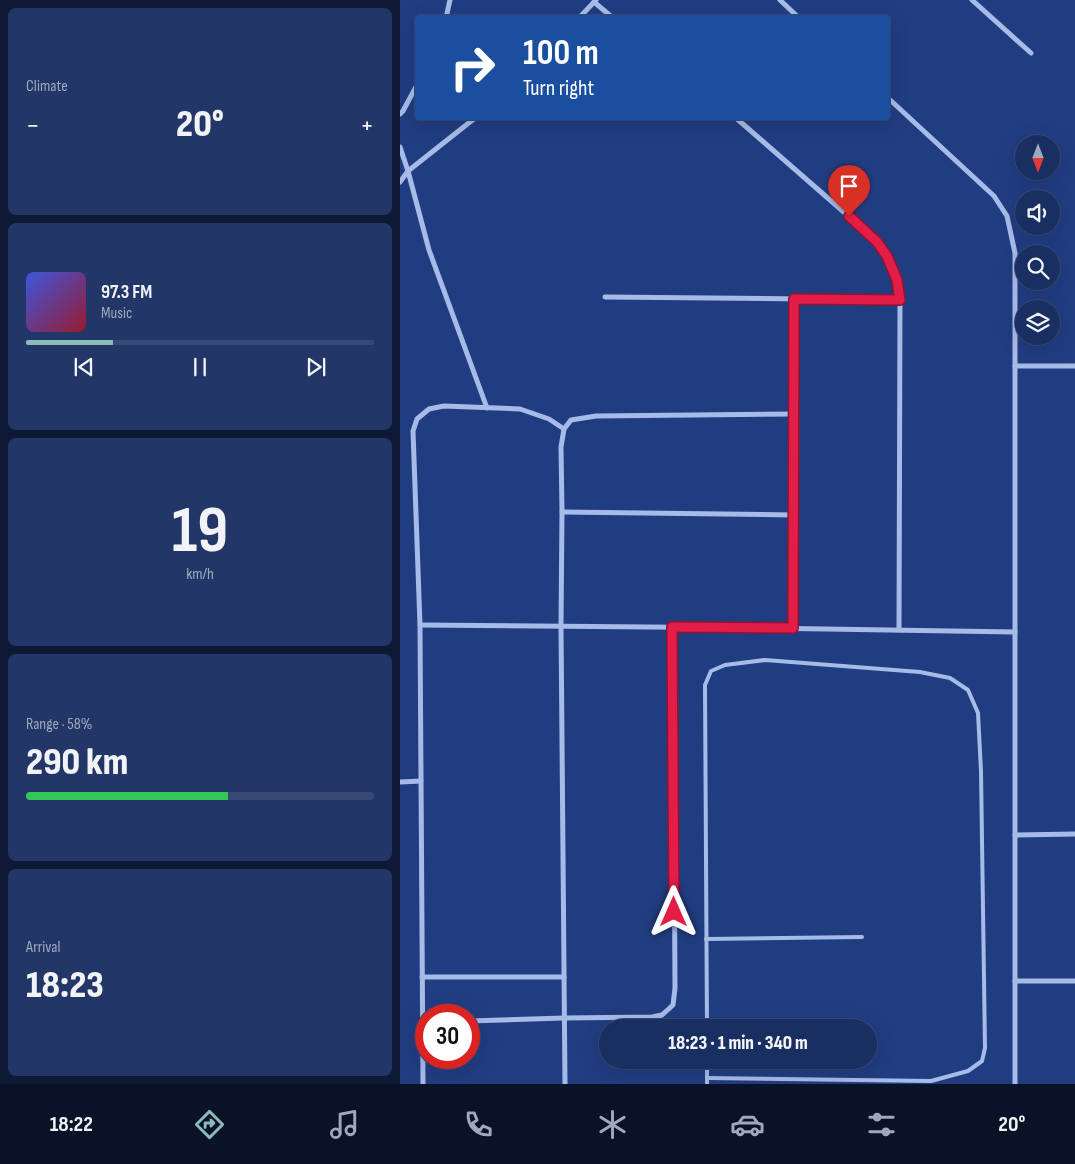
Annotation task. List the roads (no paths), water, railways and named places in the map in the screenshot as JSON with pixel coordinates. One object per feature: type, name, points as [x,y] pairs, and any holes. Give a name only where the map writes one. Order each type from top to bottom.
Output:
[{"type":"street","points":[[447,15],[450,0]]},
{"type":"street","points":[[780,0],[796,15]]},
{"type":"street","points":[[972,0],[1030,53]]},
{"type":"street","points":[[582,15],[595,1],[610,15]]},
{"type":"street","points":[[400,114],[415,89]]},
{"type":"street","points":[[890,100],[994,196],[1007,216],[1015,254],[1015,1084]]},
{"type":"street","points":[[400,182],[408,171],[472,120]]},
{"type":"street","points":[[738,120],[877,242],[887,256],[897,280],[900,300],[899,630]]},
{"type":"street","points":[[400,147],[429,250],[487,408]]},
{"type":"street","points":[[605,297],[900,300]]},
{"type":"street","points":[[793,628],[794,299]]},
{"type":"street","points":[[1015,366],[1075,366]]},
{"type":"street","points":[[423,1004],[420,625],[413,431],[418,418],[429,409],[444,406],[520,409],[548,419],[564,429]]},
{"type":"street","points":[[565,1084],[561,626],[561,447],[564,429],[571,420],[596,416],[794,414]]},
{"type":"street","points":[[562,512],[794,515]]},
{"type":"street","points":[[420,625],[1015,632]]},
{"type":"street","points":[[480,1021],[652,1017],[662,1015],[672,1005],[675,988],[672,627]]},
{"type":"street","points":[[400,782],[421,781]]},
{"type":"street","points":[[1015,835],[1075,834]]},
{"type":"street","points":[[422,978],[564,978]]},
{"type":"street","points":[[1015,980],[1075,981]]},
{"type":"street","points":[[423,1069],[423,1084]]},
{"type":"lane","points":[[706,1019],[705,685],[711,671],[725,665],[765,660],[920,672],[950,678],[968,690],[978,713],[981,771],[985,1048],[982,1061],[968,1071],[931,1081],[707,1078]]},
{"type":"lane","points":[[706,939],[862,937]]},
{"type":"lane","points":[[707,1069],[707,1084]]}]
